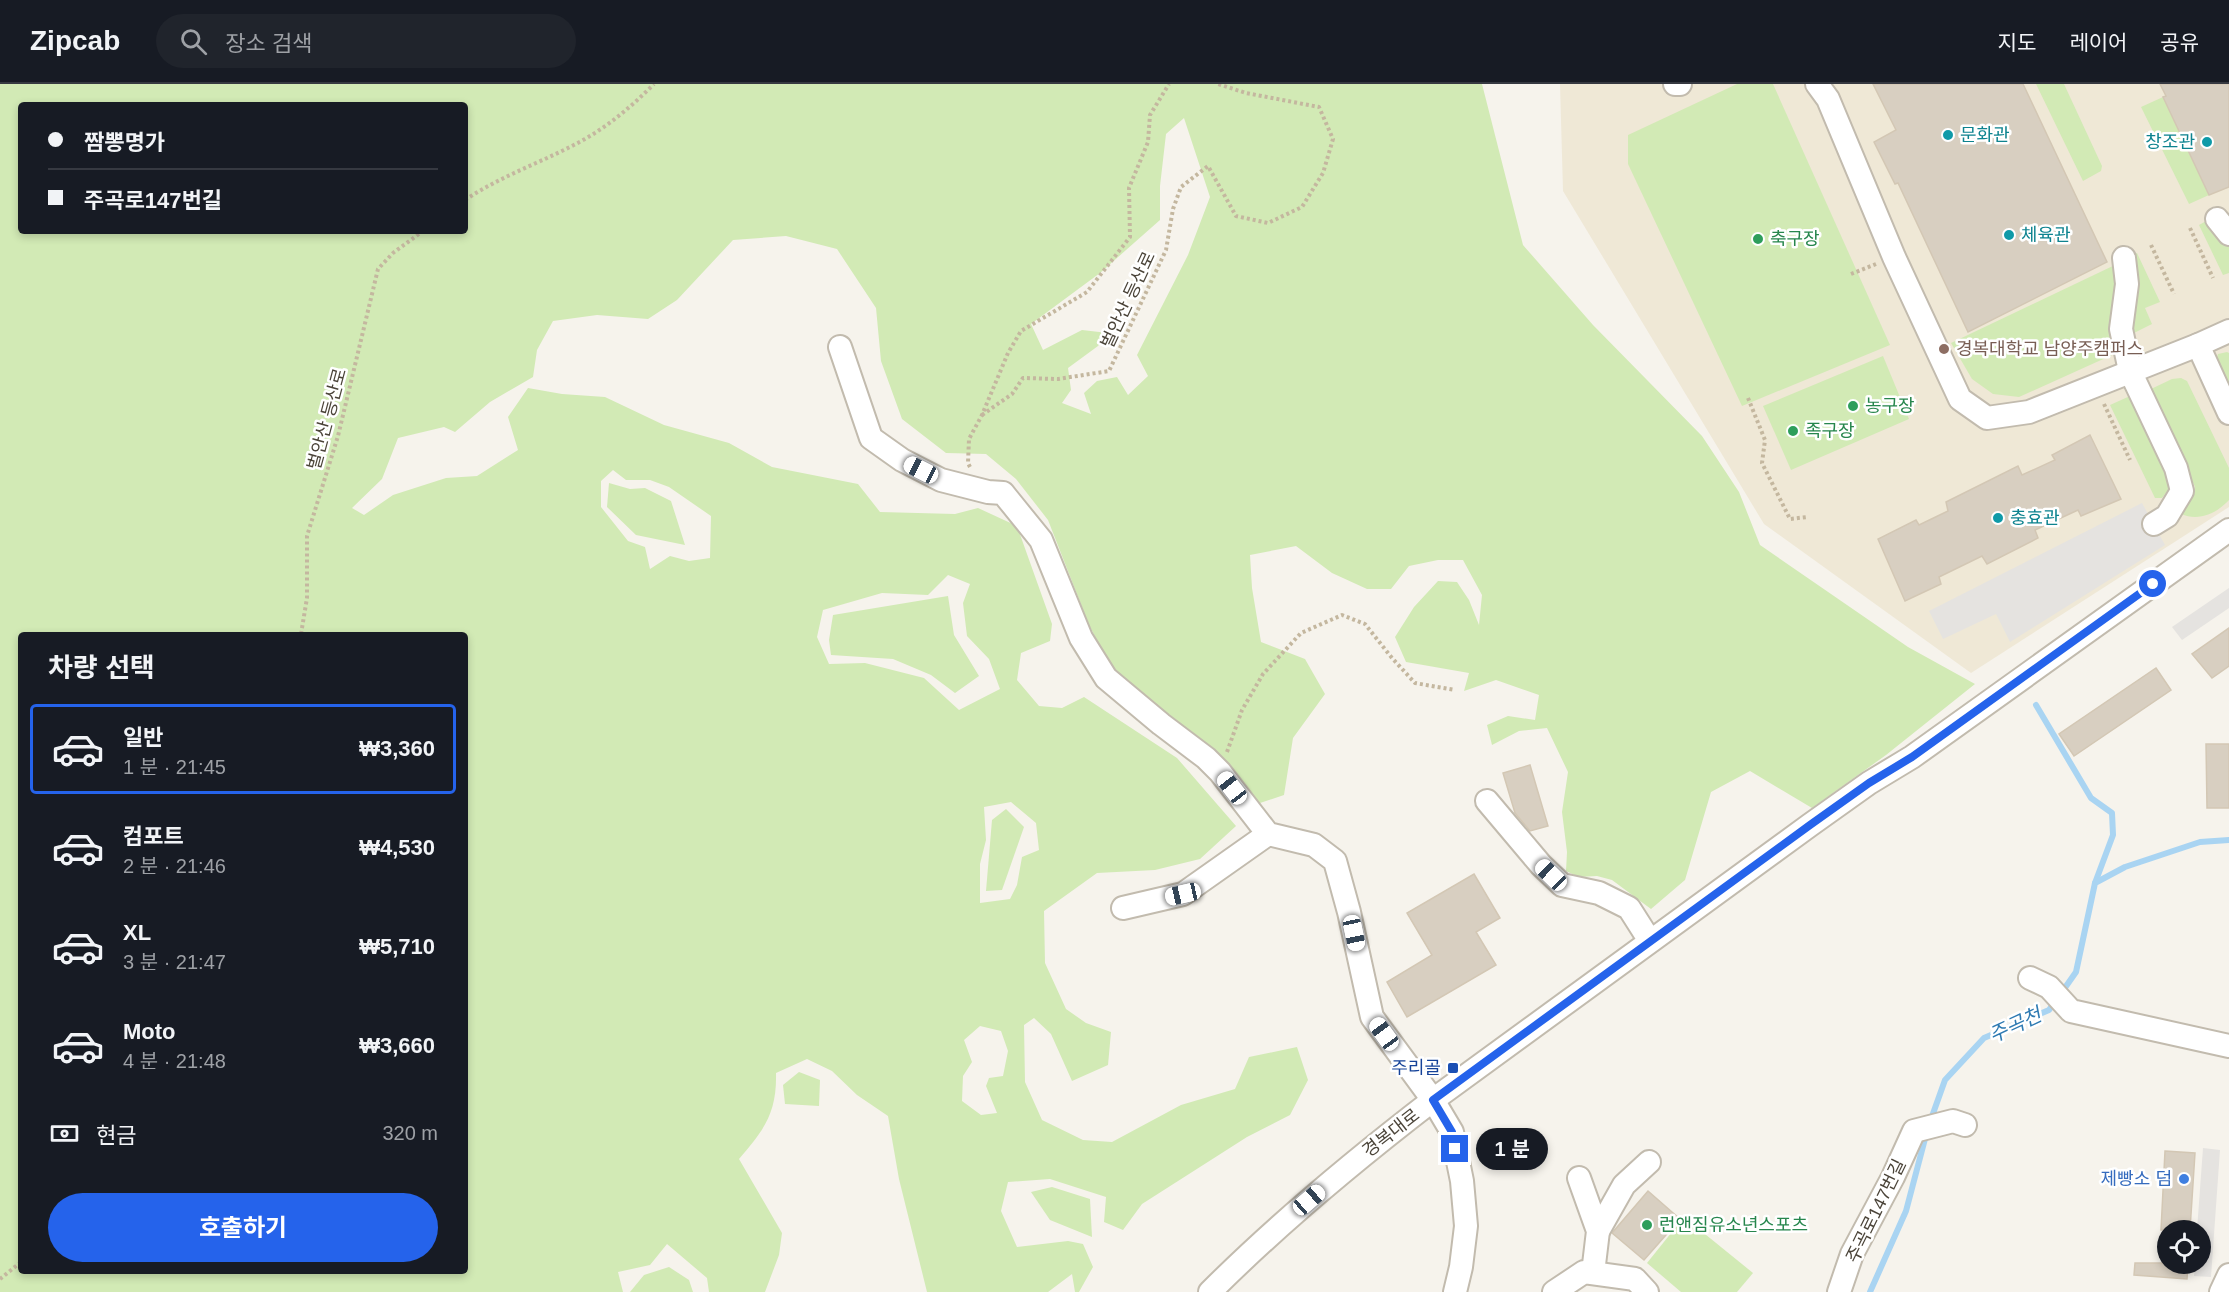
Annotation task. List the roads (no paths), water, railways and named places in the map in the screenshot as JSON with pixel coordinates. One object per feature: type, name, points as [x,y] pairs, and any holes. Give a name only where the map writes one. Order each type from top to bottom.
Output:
[{"type":"street","points":[[1825,89],[1893,257],[1960,399],[1987,418],[2029,412],[2229,331]]},
{"type":"street","points":[[2124,258],[2127,284],[2121,329],[2130,371],[2176,468],[2182,491],[2167,516],[2154,524]]},
{"type":"street","points":[[2198,345],[2229,413]]},
{"type":"street","points":[[840,347],[871,438],[902,460],[941,480],[988,492],[1003,493],[1041,540],[1081,638],[1106,678],[1206,758],[1220,772],[1268,834],[1314,845],[1335,861],[1349,912],[1372,1017],[1433,1100],[1452,1132],[1462,1181],[1466,1226],[1461,1267],[1455,1292]]},
{"type":"street","name":"경복대로","points":[[1210,1292],[1258,1244],[1379,1141],[1433,1100],[1810,825],[1869,783],[1912,757],[2229,530]]},
{"type":"street","points":[[1487,801],[1541,865],[1562,885],[1599,893],[1629,908],[1650,941]]},
{"type":"street","points":[[1123,908],[1183,894],[1268,834]]},
{"type":"street","points":[[2039,982],[2071,1011],[2229,1046]]},
{"type":"street","name":"주곡로147번길","points":[[1839,1292],[1852,1254],[1914,1131],[1954,1125]]},
{"type":"street","points":[[1593,1273],[1598,1231],[1624,1185],[1649,1162]]},
{"type":"street","points":[[1579,1178],[1598,1231]]},
{"type":"street","points":[[1554,1292],[1584,1272],[1635,1279],[1647,1292]]},
{"type":"street","points":[[2221,1292],[2229,1275]]},
{"type":"waterway","points":[[2036,705],[2091,798],[2112,813],[2113,835],[2095,883]]},
{"type":"waterway","name":"주곡천","points":[[2062,992],[2076,972],[2095,883],[2125,867],[2200,842],[2229,840]]},
{"type":"waterway","name":"주곡천","points":[[1930,1122],[1945,1080],[1984,1038],[2049,1010],[2056,1000]]},
{"type":"waterway","name":"주곡천","points":[[1870,1292],[1906,1211],[1926,1135]]},
{"type":"place","name":"문화관","points":[[1948,135]]},
{"type":"place","name":"창조관","points":[[2207,142]]},
{"type":"place","name":"체육관","points":[[2009,235]]},
{"type":"place","name":"축구장","points":[[1758,239]]},
{"type":"place","name":"경복대학교 남양주캠퍼스","points":[[1944,349]]},
{"type":"place","name":"농구장","points":[[1853,406]]},
{"type":"place","name":"족구장","points":[[1793,431]]},
{"type":"place","name":"충효관","points":[[1998,518]]},
{"type":"place","name":"주리골","points":[[1453,1068]]},
{"type":"place","name":"제빵소 덤","points":[[2184,1179]]},
{"type":"place","name":"런앤짐유소년스포츠","points":[[1647,1225]]}]
